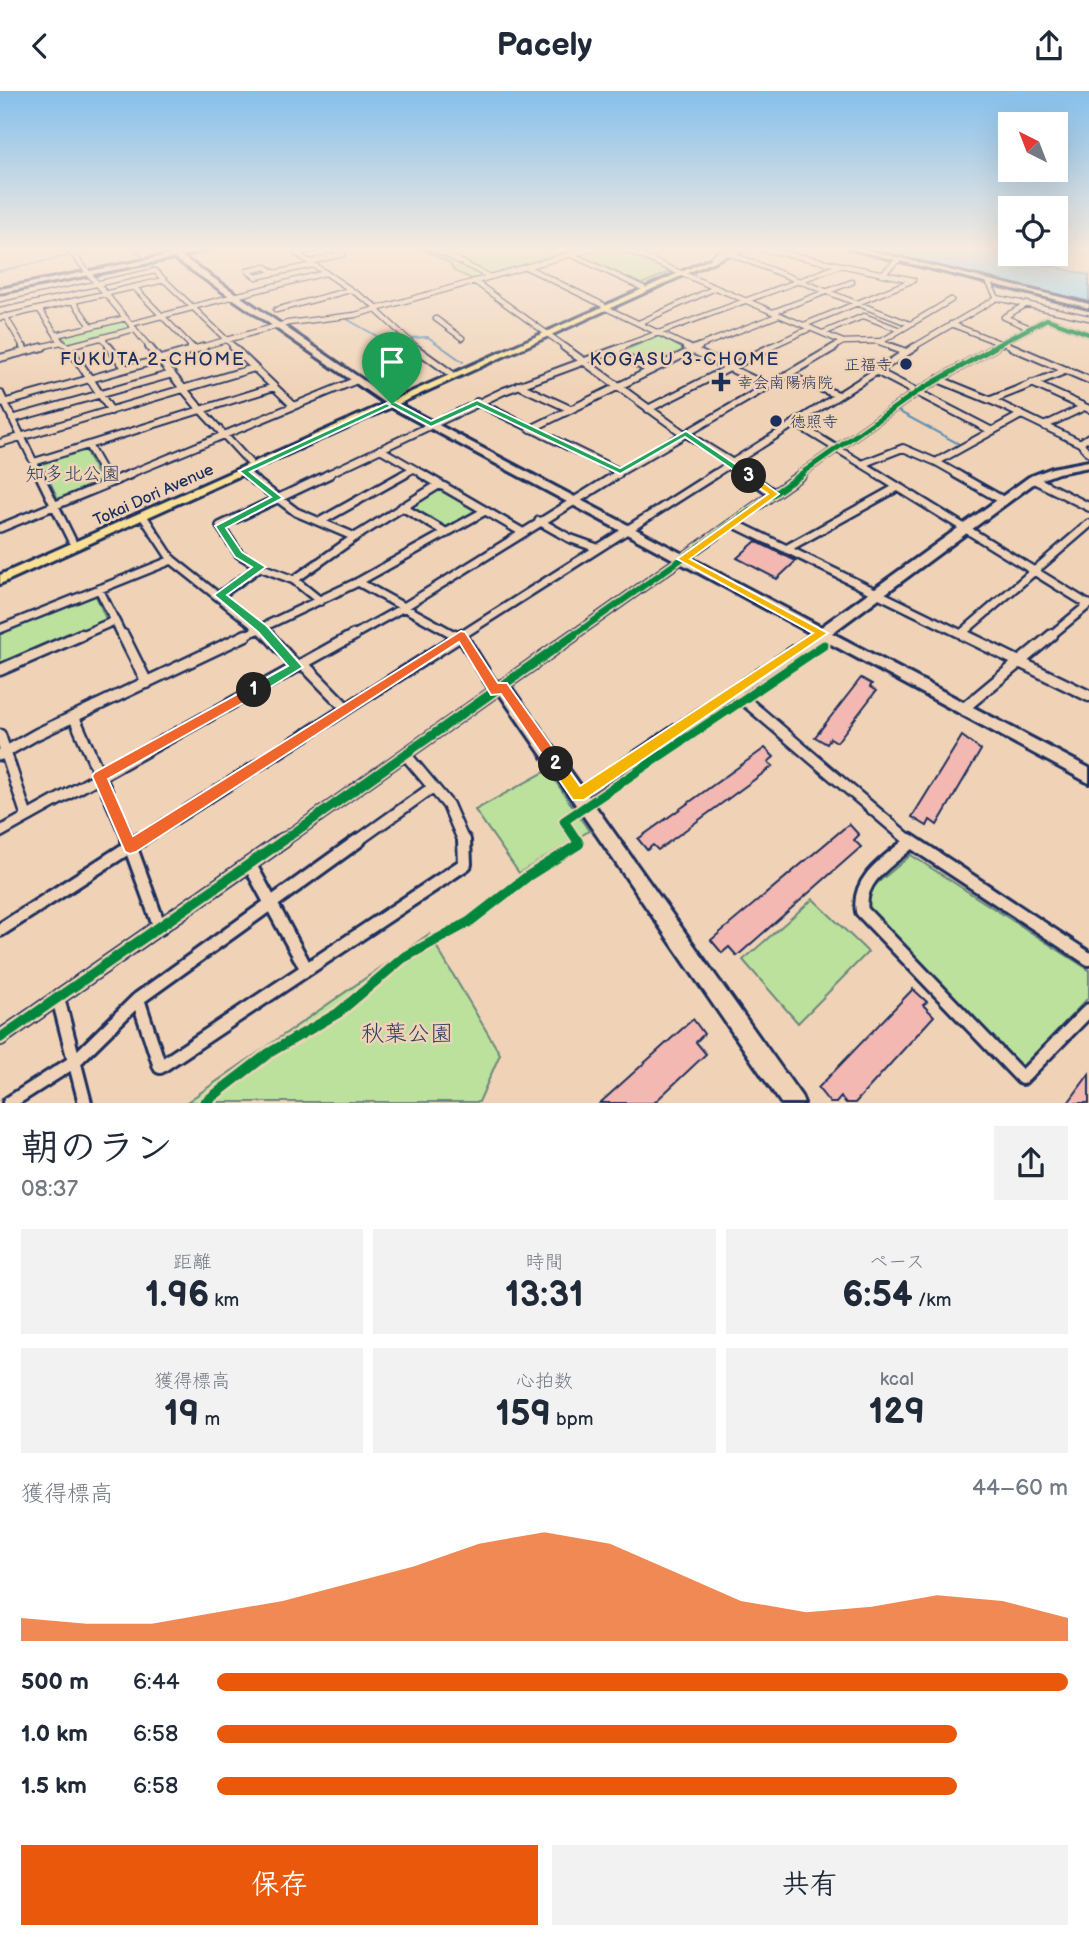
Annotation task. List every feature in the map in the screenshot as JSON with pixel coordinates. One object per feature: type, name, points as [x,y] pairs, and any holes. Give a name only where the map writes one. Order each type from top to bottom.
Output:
[{"type":"main road","name":"Tokai Dori Avenue","points":[[605,307],[629,295]]},
{"type":"main road","name":"Tokai Dori Avenue","points":[[0,580],[631,295]]},
{"type":"main road","name":"Tokai Dori Avenue","points":[[390,402],[545,333]]},
{"type":"main road","name":"Tokai Dori Avenue","points":[[0,573],[246,467]]},
{"type":"street","points":[[0,305],[43,295]]},
{"type":"street","points":[[25,351],[3,317],[96,295]]},
{"type":"street","points":[[107,295],[224,435],[246,467],[296,512],[355,537]]},
{"type":"street","points":[[143,295],[194,350]]},
{"type":"street","points":[[180,295],[294,406]]},
{"type":"street","points":[[131,324],[237,295]]},
{"type":"street","points":[[276,310],[331,295]]},
{"type":"street","points":[[357,295],[377,309],[412,345],[450,373]]},
{"type":"street","points":[[2,403],[278,326],[355,315],[425,295]]},
{"type":"street","points":[[493,295],[616,387],[774,494]]},
{"type":"street","points":[[582,295],[767,386]]},
{"type":"street","points":[[639,323],[699,295]]},
{"type":"street","points":[[732,295],[843,342],[877,341],[906,352]]},
{"type":"street","points":[[320,601],[295,580],[260,567],[239,554],[220,526],[477,402],[762,295]]},
{"type":"street","points":[[531,429],[693,349],[820,295]]},
{"type":"street","points":[[835,295],[910,324]]},
{"type":"street","points":[[804,325],[878,295]]},
{"type":"street","points":[[1042,295],[1089,306]]},
{"type":"street","points":[[234,296],[390,402],[1089,776]]},
{"type":"street","points":[[0,930],[951,324],[998,298],[1089,318]]},
{"type":"street","points":[[877,341],[951,300]]},
{"type":"street","points":[[73,301],[91,326]]},
{"type":"street","points":[[1027,304],[1004,317],[1030,328]]},
{"type":"street","points":[[39,309],[61,342],[69,346],[111,411]]},
{"type":"street","points":[[823,333],[864,316],[901,330]]},
{"type":"street","points":[[56,335],[126,318]]},
{"type":"street","points":[[436,319],[462,338]]},
{"type":"street","points":[[0,1038],[160,929],[917,392],[1050,319],[1089,334]]},
{"type":"street","points":[[951,324],[1089,380]]},
{"type":"street","points":[[648,409],[728,366],[811,328]]},
{"type":"street","points":[[69,346],[135,329]]},
{"type":"street","points":[[102,338],[126,369]]},
{"type":"street","points":[[0,358],[61,342]]},
{"type":"street","points":[[0,832],[404,607],[620,471],[843,342]]},
{"type":"street","points":[[613,351],[649,370]]},
{"type":"street","points":[[0,443],[254,368]]},
{"type":"street","points":[[990,400],[1066,370]]},
{"type":"street","points":[[876,371],[992,431]]},
{"type":"street","points":[[12,419],[172,374]]},
{"type":"street","points":[[786,375],[838,395]]},
{"type":"street","points":[[938,379],[990,400],[1080,443],[1089,453]]},
{"type":"street","points":[[0,528],[357,380]]},
{"type":"street","points":[[1032,383],[1087,408]]},
{"type":"street","points":[[518,385],[570,409]]},
{"type":"street","points":[[34,462],[274,387]]},
{"type":"street","points":[[0,393],[2,403],[72,541]]},
{"type":"street","points":[[477,402],[620,471]]},
{"type":"street","points":[[1044,426],[1087,408]]},
{"type":"street","points":[[936,462],[1021,415]]},
{"type":"street","points":[[795,423],[1089,605],[964,709]]},
{"type":"street","points":[[1080,443],[1089,437]]},
{"type":"street","points":[[88,445],[109,483]]},
{"type":"street","points":[[862,464],[903,448],[936,462],[1004,501]]},
{"type":"street","points":[[380,449],[522,532]]},
{"type":"street","points":[[579,795],[822,633],[1033,479],[1056,470],[1089,464]]},
{"type":"street","points":[[321,521],[413,469]]},
{"type":"street","points":[[1033,479],[1089,507]]},
{"type":"street","points":[[295,580],[355,537],[440,484]]},
{"type":"street","points":[[786,549],[898,487]]},
{"type":"street","points":[[402,507],[447,533]]},
{"type":"street","points":[[3,754],[37,734],[358,582],[485,511]]},
{"type":"street","points":[[143,516],[172,560],[262,629],[345,708]]},
{"type":"street","points":[[539,521],[569,538],[597,548]]},
{"type":"street","points":[[733,523],[1089,697]]},
{"type":"street","points":[[961,634],[1089,524]]},
{"type":"street","points":[[0,629],[172,560]]},
{"type":"street","points":[[219,595],[260,567]]},
{"type":"street","points":[[358,582],[460,636],[579,795],[794,1103]]},
{"type":"street","points":[[99,589],[147,683]]},
{"type":"street","points":[[0,670],[114,621]]},
{"type":"street","points":[[735,692],[911,842],[1089,959]]},
{"type":"street","points":[[74,717],[130,847],[160,929]]},
{"type":"street","points":[[0,735],[3,754],[27,817]]},
{"type":"street","points":[[138,999],[160,1067],[465,864],[467,852],[455,819],[406,755]]},
{"type":"street","points":[[9,1103],[75,1061],[138,999],[433,787]]},
{"type":"street","points":[[911,842],[863,885],[859,903],[862,911],[1022,1078],[1089,1010]]},
{"type":"street","points":[[250,865],[306,968]]},
{"type":"street","points":[[58,998],[85,1103]]},
{"type":"green space","points":[[124,320],[131,329],[68,344],[61,335]]},
{"type":"green space","points":[[659,336],[686,350],[650,368],[619,352]]},
{"type":"green space","name":"知多北公園","points":[[85,449],[101,483],[58,499],[41,463]]},
{"type":"green space","points":[[437,489],[442,489],[477,512],[444,528],[409,508]]},
{"type":"green space","points":[[92,595],[96,596],[106,619],[103,622],[0,666],[0,632]]},
{"type":"green space","points":[[548,770],[589,831],[519,873],[475,810]]},
{"type":"green space","points":[[911,855],[1089,970],[1089,997],[1023,1066],[1011,1061],[868,909],[865,897],[869,890]]},
{"type":"green space","points":[[813,899],[868,952],[798,1023],[743,960]]},
{"type":"green space","name":"秋葉公園","points":[[429,934],[500,1054],[479,1102],[187,1102]]},
{"type":"water","points":[[1057,295],[1089,295],[1089,303]]},
{"type":"building","points":[[756,541],[796,561],[777,579],[737,558]]},
{"type":"building","points":[[861,678],[872,684],[870,687],[876,691],[837,742],[830,738],[827,744],[815,737]]},
{"type":"building","points":[[962,736],[981,750],[937,825],[930,820],[927,826],[912,817]]},
{"type":"building","points":[[765,748],[774,757],[768,762],[773,766],[658,850],[653,845],[647,850],[638,839]]},
{"type":"building","points":[[849,824],[859,835],[854,840],[861,847],[737,956],[729,947],[722,953],[711,940]]},
{"type":"building","points":[[913,989],[927,1002],[923,1005],[934,1016],[855,1103],[846,1103],[841,1097],[836,1103],[830,1103],[818,1088]]},
{"type":"building","points":[[693,1019],[704,1034],[696,1042],[706,1054],[654,1103],[600,1103]]},
{"type":"building","points":[[1089,1074],[1089,1103],[1068,1103]]},
{"type":"waterway","points":[[345,318],[382,339]]},
{"type":"waterway","points":[[410,338],[428,337],[463,362]]},
{"type":"waterway","points":[[387,340],[401,339]]},
{"type":"waterway","points":[[896,410],[959,444]]},
{"type":"cycle path","points":[[0,1038],[160,928],[917,392],[958,366],[1047,319],[1089,334]]},
{"type":"cycle path","points":[[204,1103],[269,1053],[338,1013],[403,958],[469,922],[528,876],[579,844],[564,821],[824,645]]},
{"type":"place","name":"正福寺","points":[[906,364]]},
{"type":"place","name":"幸会南陽病院","points":[[721,382]]},
{"type":"place","name":"徳照寺","points":[[776,421]]},
{"type":"district","name":"FUKUTA 2-CHOME","points":[[153,359]]},
{"type":"district","name":"KOGASU 3-CHOME","points":[[685,359]]},
{"type":"route","points":[[477,402],[620,471],[686,434],[733,463],[774,494],[682,559],[822,633],[579,795],[502,687],[496,691],[461,635],[130,847],[100,776],[297,667],[262,629],[219,595],[260,567],[239,554],[220,526],[278,498],[243,471],[392,404],[431,425],[477,402]]}]
